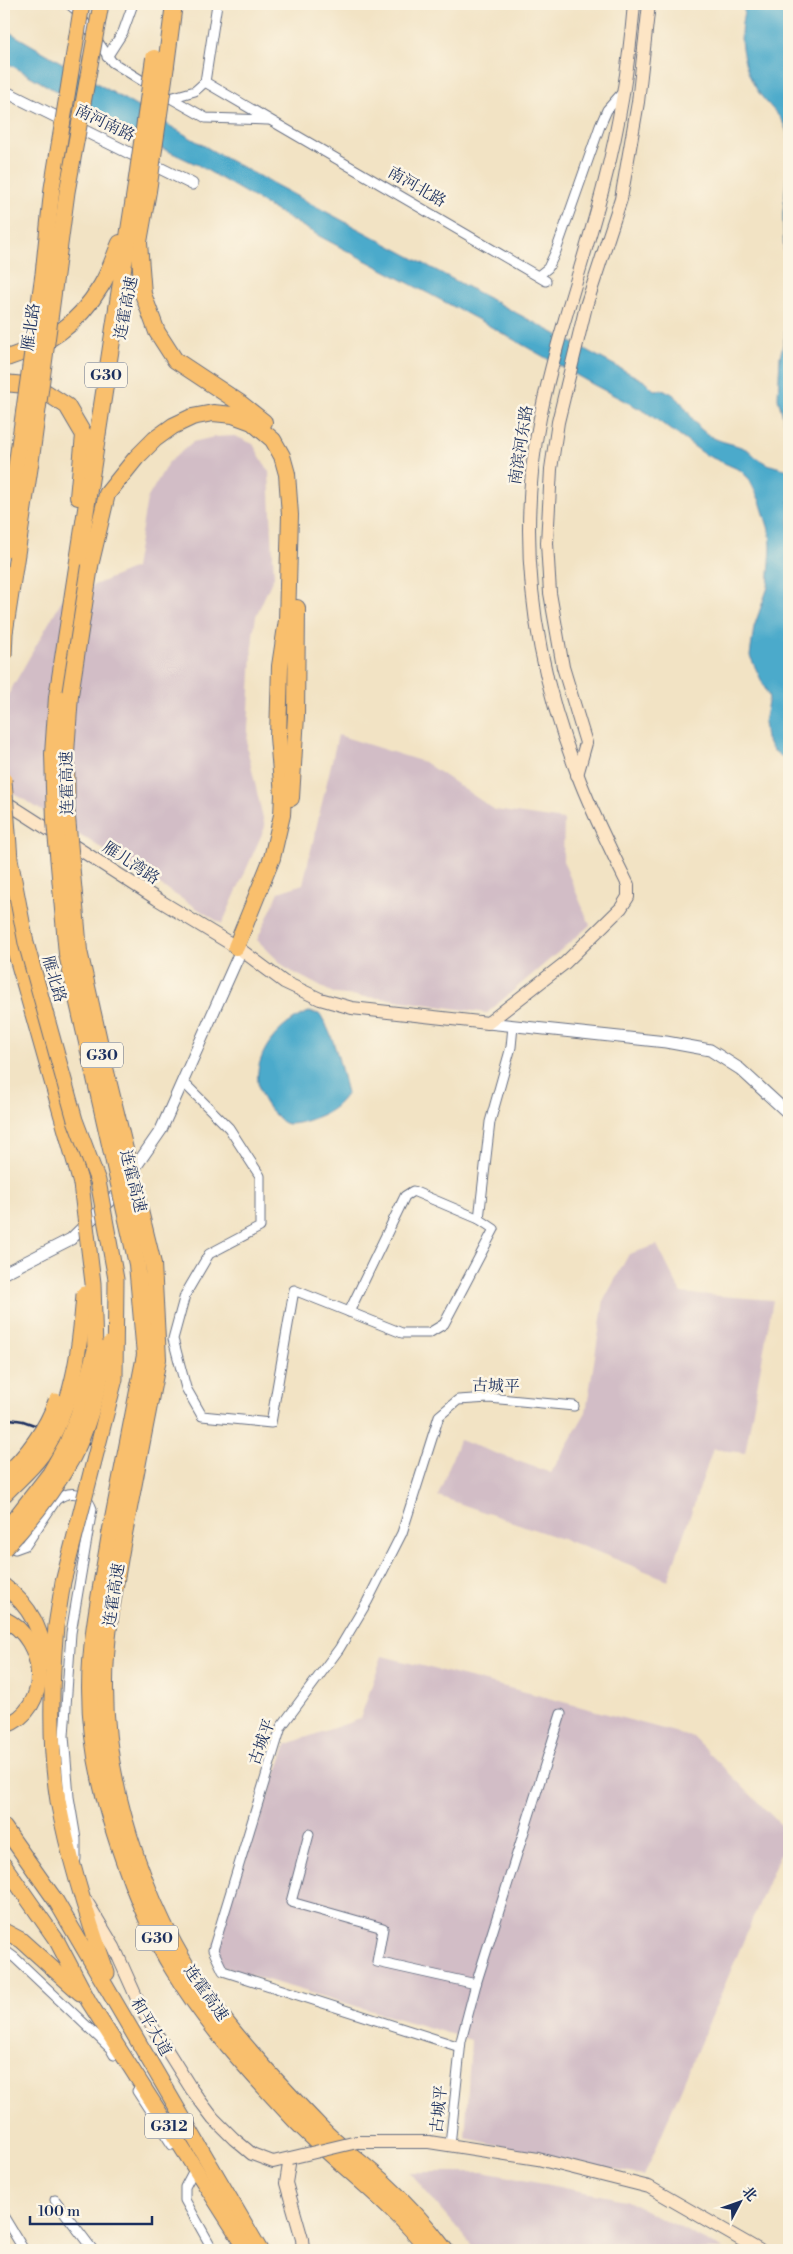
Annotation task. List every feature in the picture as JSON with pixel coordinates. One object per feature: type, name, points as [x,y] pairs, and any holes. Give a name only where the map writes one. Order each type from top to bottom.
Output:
[{"type":"highway","name":"雁北路","points":[[4,551],[40,293],[52,188],[82,4]]},
{"type":"highway","name":"雁北路","points":[[4,657],[5,633],[67,192],[101,4]]},
{"type":"highway","name":"连霍高速","points":[[160,62],[162,4]]},
{"type":"highway","name":"连霍高速","points":[[174,4],[160,62],[142,188],[139,243],[106,408],[57,696],[53,754],[55,821],[67,954],[138,1264],[145,1355],[116,1537],[107,1633],[105,1684],[107,1725],[114,1782],[152,1900],[182,1958],[220,2016],[323,2130],[382,2181],[446,2250]]},
{"type":"highway","name":"连霍高速","points":[[142,188],[131,218],[79,563],[66,753],[67,816],[79,950],[106,1072],[153,1264],[158,1359],[94,1633],[90,1686],[91,1733],[104,1799],[116,1841],[142,1908],[170,1966],[211,2024],[269,2092],[313,2139],[372,2191],[428,2250]]},
{"type":"highway","points":[[4,359],[29,351],[57,336],[80,315],[102,285],[131,218]]},
{"type":"highway","points":[[139,243],[143,294],[157,332],[175,360],[240,402],[263,421],[295,462],[298,480],[296,716],[288,826],[279,859],[239,949]]},
{"type":"highway","points":[[4,383],[36,386],[67,406],[84,435],[79,563]]},
{"type":"highway","points":[[79,563],[107,494],[136,458],[155,439],[173,426],[192,417],[214,413],[233,415],[252,422],[273,440],[282,456],[287,474],[290,515],[287,620],[280,666],[278,737],[283,795],[282,816],[272,858],[239,949]]},
{"type":"highway","name":"雁北路","points":[[4,780],[10,859],[26,943],[75,1120],[98,1181],[106,1222]]},
{"type":"highway","name":"雁北路","points":[[4,898],[13,944],[81,1184],[87,1243]]},
{"type":"highway","points":[[4,1549],[31,1520],[54,1489],[73,1456],[88,1421],[109,1342],[106,1222]]},
{"type":"highway","points":[[106,1222],[116,1279],[115,1378],[63,1582],[51,1675],[58,1799],[80,1890],[120,2008]]},
{"type":"highway","points":[[4,1476],[30,1448],[52,1412],[74,1332],[87,1243]]},
{"type":"highway","points":[[4,1495],[40,1456],[60,1417],[74,1378],[80,1337],[87,1243]]},
{"type":"highway","points":[[4,1532],[50,1473],[66,1445],[78,1414],[95,1350],[93,1282],[87,1243]]},
{"type":"highway","points":[[4,1586],[23,1604],[38,1624],[51,1675]]},
{"type":"highway","points":[[4,1619],[19,1629],[28,1639],[36,1653],[39,1682],[34,1698],[21,1717],[4,1726]]},
{"type":"highway","name":"和平大道","points":[[4,1827],[56,1901],[260,2250]]},
{"type":"highway","points":[[4,1865],[57,1941],[89,2002]]},
{"type":"highway","points":[[4,1931],[23,1942],[89,2002]]},
{"type":"highway","name":"G312","points":[[89,2002],[247,2250]]},
{"type":"main road","name":"南滨河东路","points":[[488,1023],[565,963],[612,918],[628,897],[628,885],[577,775],[559,723],[547,679],[532,595],[529,509],[532,467],[540,417],[569,300],[605,179],[624,90],[634,4]]},
{"type":"main road","name":"南滨河东路","points":[[577,775],[586,743],[563,667],[550,585],[547,543],[549,494],[558,422],[586,306],[621,199],[638,102],[649,4]]},
{"type":"main road","name":"雁儿湾路","points":[[4,801],[239,949],[284,982],[320,999],[352,1008],[488,1023]]},
{"type":"main road","points":[[80,1890],[114,1947],[143,2012],[192,2090],[213,2118],[252,2154],[273,2162],[357,2142],[429,2142],[538,2159],[649,2187],[759,2250]]},
{"type":"main road","points":[[290,2158],[286,2183],[302,2239],[303,2250]]},
{"type":"street","name":"南河北路","points":[[69,4],[76,10],[107,57],[123,70],[170,98],[206,118],[264,119],[273,122]]},
{"type":"street","points":[[107,57],[123,32],[134,4]]},
{"type":"street","points":[[170,98],[195,91],[205,82],[216,4]]},
{"type":"street","name":"南河北路","points":[[205,82],[542,278],[556,252],[600,126],[607,110],[624,90]]},
{"type":"street","name":"南河南路","points":[[4,90],[192,184]]},
{"type":"street","points":[[4,1273],[71,1238],[116,1195],[160,1130],[232,976],[239,949]]},
{"type":"street","points":[[488,1023],[666,1042],[710,1050],[740,1069],[789,1114]]},
{"type":"street","points":[[479,1219],[490,1122],[511,1047],[513,1026]]},
{"type":"street","points":[[183,1082],[229,1128],[260,1176],[260,1227],[209,1254],[184,1295],[173,1339],[186,1388],[202,1416],[271,1423],[294,1290],[349,1312],[402,1333],[429,1333],[444,1324],[494,1229],[479,1219],[413,1190],[405,1196],[349,1312]]},
{"type":"street","name":"古城平","points":[[460,2047],[223,1971],[213,1950],[281,1727],[339,1649],[372,1594],[402,1533],[439,1416],[458,1400],[489,1398],[574,1406]]},
{"type":"street","points":[[4,1545],[15,1549],[26,1546],[56,1500],[67,1493],[80,1494],[90,1503],[92,1509],[82,1557],[71,1633],[64,1736],[76,1839],[76,1872]]},
{"type":"street","name":"古城平","points":[[450,2145],[460,2047],[476,1984],[561,1714]]},
{"type":"street","points":[[309,1834],[291,1902],[383,1928],[377,1962],[476,1984]]},
{"type":"street","points":[[15,1958],[23,1942]]},
{"type":"street","points":[[4,1950],[15,1958],[110,2048],[177,2154],[196,2168],[185,2187],[185,2200],[213,2250]]},
{"type":"street","points":[[55,2200],[93,2250]]},
{"type":"street","points":[[4,2217],[24,2250]]},
{"type":"shaded area","points":[[235,436],[253,444],[269,472],[274,576],[256,616],[253,635],[247,748],[265,827],[222,924],[4,787],[4,702],[63,598],[135,568],[147,499],[168,463],[193,442],[214,437]]},
{"type":"shaded area","points":[[338,735],[424,762],[495,810],[564,820],[563,861],[590,925],[487,1013],[389,999],[335,994],[287,969],[257,940],[279,892],[303,884]]},
{"type":"shaded area","points":[[657,1245],[681,1293],[773,1300],[745,1453],[713,1449],[668,1580],[585,1547],[438,1496],[459,1440],[551,1473],[586,1412],[604,1300],[629,1254]]},
{"type":"shaded area","points":[[382,1656],[693,1737],[789,1833],[644,2176],[465,2138],[471,2040],[213,1964],[215,1942],[287,1744],[360,1719]]},
{"type":"shaded area","points":[[409,2172],[483,2172],[625,2200],[724,2250],[476,2250]]},
{"type":"water","points":[[745,4],[789,4],[789,143],[783,122],[757,91],[747,68],[742,51],[741,35]]},
{"type":"water","points":[[4,29],[225,158],[646,382],[654,390],[670,392],[681,402],[699,427],[711,436],[748,450],[768,464],[789,470],[789,763],[772,749],[766,739],[764,722],[769,697],[750,656],[754,627],[768,587],[771,548],[770,533],[760,501],[749,479],[740,470],[706,455],[646,412],[477,319],[321,237],[198,165],[127,132],[4,61]]},
{"type":"water","points":[[789,148],[789,432],[778,398],[780,357],[785,336],[783,213]]},
{"type":"water","points":[[309,1012],[320,1014],[330,1033],[347,1093],[337,1105],[324,1114],[305,1121],[288,1124],[282,1122],[265,1103],[259,1089],[259,1067],[264,1051],[280,1030],[294,1019]]},
{"type":"railway","points":[[4,1418],[23,1421],[94,1446]]}]
